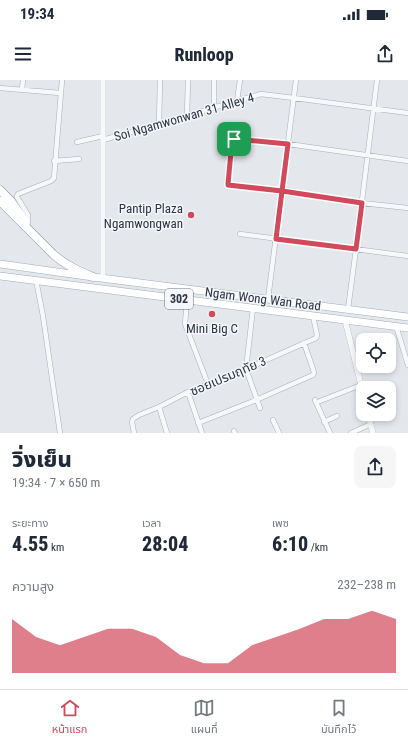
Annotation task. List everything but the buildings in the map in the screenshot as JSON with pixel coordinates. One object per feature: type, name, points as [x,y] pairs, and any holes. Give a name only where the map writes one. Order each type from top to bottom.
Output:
[{"type":"highway","points":[[0,190],[11,201],[45,247]]},
{"type":"highway","points":[[0,201],[45,247],[60,260],[94,277]]},
{"type":"main road","name":"Ngam Wong Wan Road","points":[[0,264],[408,317]]},
{"type":"main road","name":"Ngam Wong Wan Road","points":[[0,276],[408,328]]},
{"type":"street","points":[[22,90],[23,80]]},
{"type":"street","points":[[28,225],[28,215],[17,196],[18,194],[54,178],[54,161],[62,80]]},
{"type":"street","points":[[103,80],[103,278]]},
{"type":"street","points":[[159,124],[160,80]]},
{"type":"street","points":[[187,116],[188,80]]},
{"type":"street","points":[[214,80],[214,108]]},
{"type":"street","points":[[237,101],[240,80]]},
{"type":"street","points":[[268,299],[296,80]]},
{"type":"street","points":[[348,309],[377,80]]},
{"type":"street","points":[[0,88],[60,93]]},
{"type":"street","name":"Soi Ngamwonwan 31 Alley 4","points":[[77,142],[103,138],[159,124],[261,94],[408,112]]},
{"type":"street","points":[[408,161],[288,144],[234,139],[232,141],[228,184],[408,208]]},
{"type":"street","points":[[54,161],[79,159]]},
{"type":"street","points":[[240,234],[408,256]]},
{"type":"street","points":[[36,280],[43,316],[60,433]]},
{"type":"street","points":[[188,300],[185,324],[208,384]]},
{"type":"street","points":[[253,308],[246,369],[260,408]]},
{"type":"street","name":"ซอยเปรมฤทัย 3","points":[[134,433],[132,422],[133,419],[139,415],[159,407],[188,392],[246,369],[317,336],[314,316]]},
{"type":"street","points":[[345,320],[360,381]]},
{"type":"street","points":[[396,326],[408,365]]},
{"type":"street","points":[[198,424],[313,375],[313,369],[304,343]]},
{"type":"street","points":[[330,433],[324,422],[317,401],[356,387]]},
{"type":"street","points":[[188,392],[202,433]]},
{"type":"street","points":[[159,407],[167,433]]},
{"type":"street","points":[[324,422],[336,416]]},
{"type":"street","points":[[273,420],[279,433]]},
{"type":"street","points":[[370,421],[373,433]]},
{"type":"street","points":[[351,433],[371,424]]},
{"type":"place","name":"Pantip Plaza Ngamwongwan","points":[[191,215]]},
{"type":"place","name":"Mini Big C","points":[[212,314]]},
{"type":"route","points":[[234,139],[232,141],[227,182],[228,185],[282,191],[276,239],[356,249],[362,203],[282,191],[288,144],[234,139]]}]
